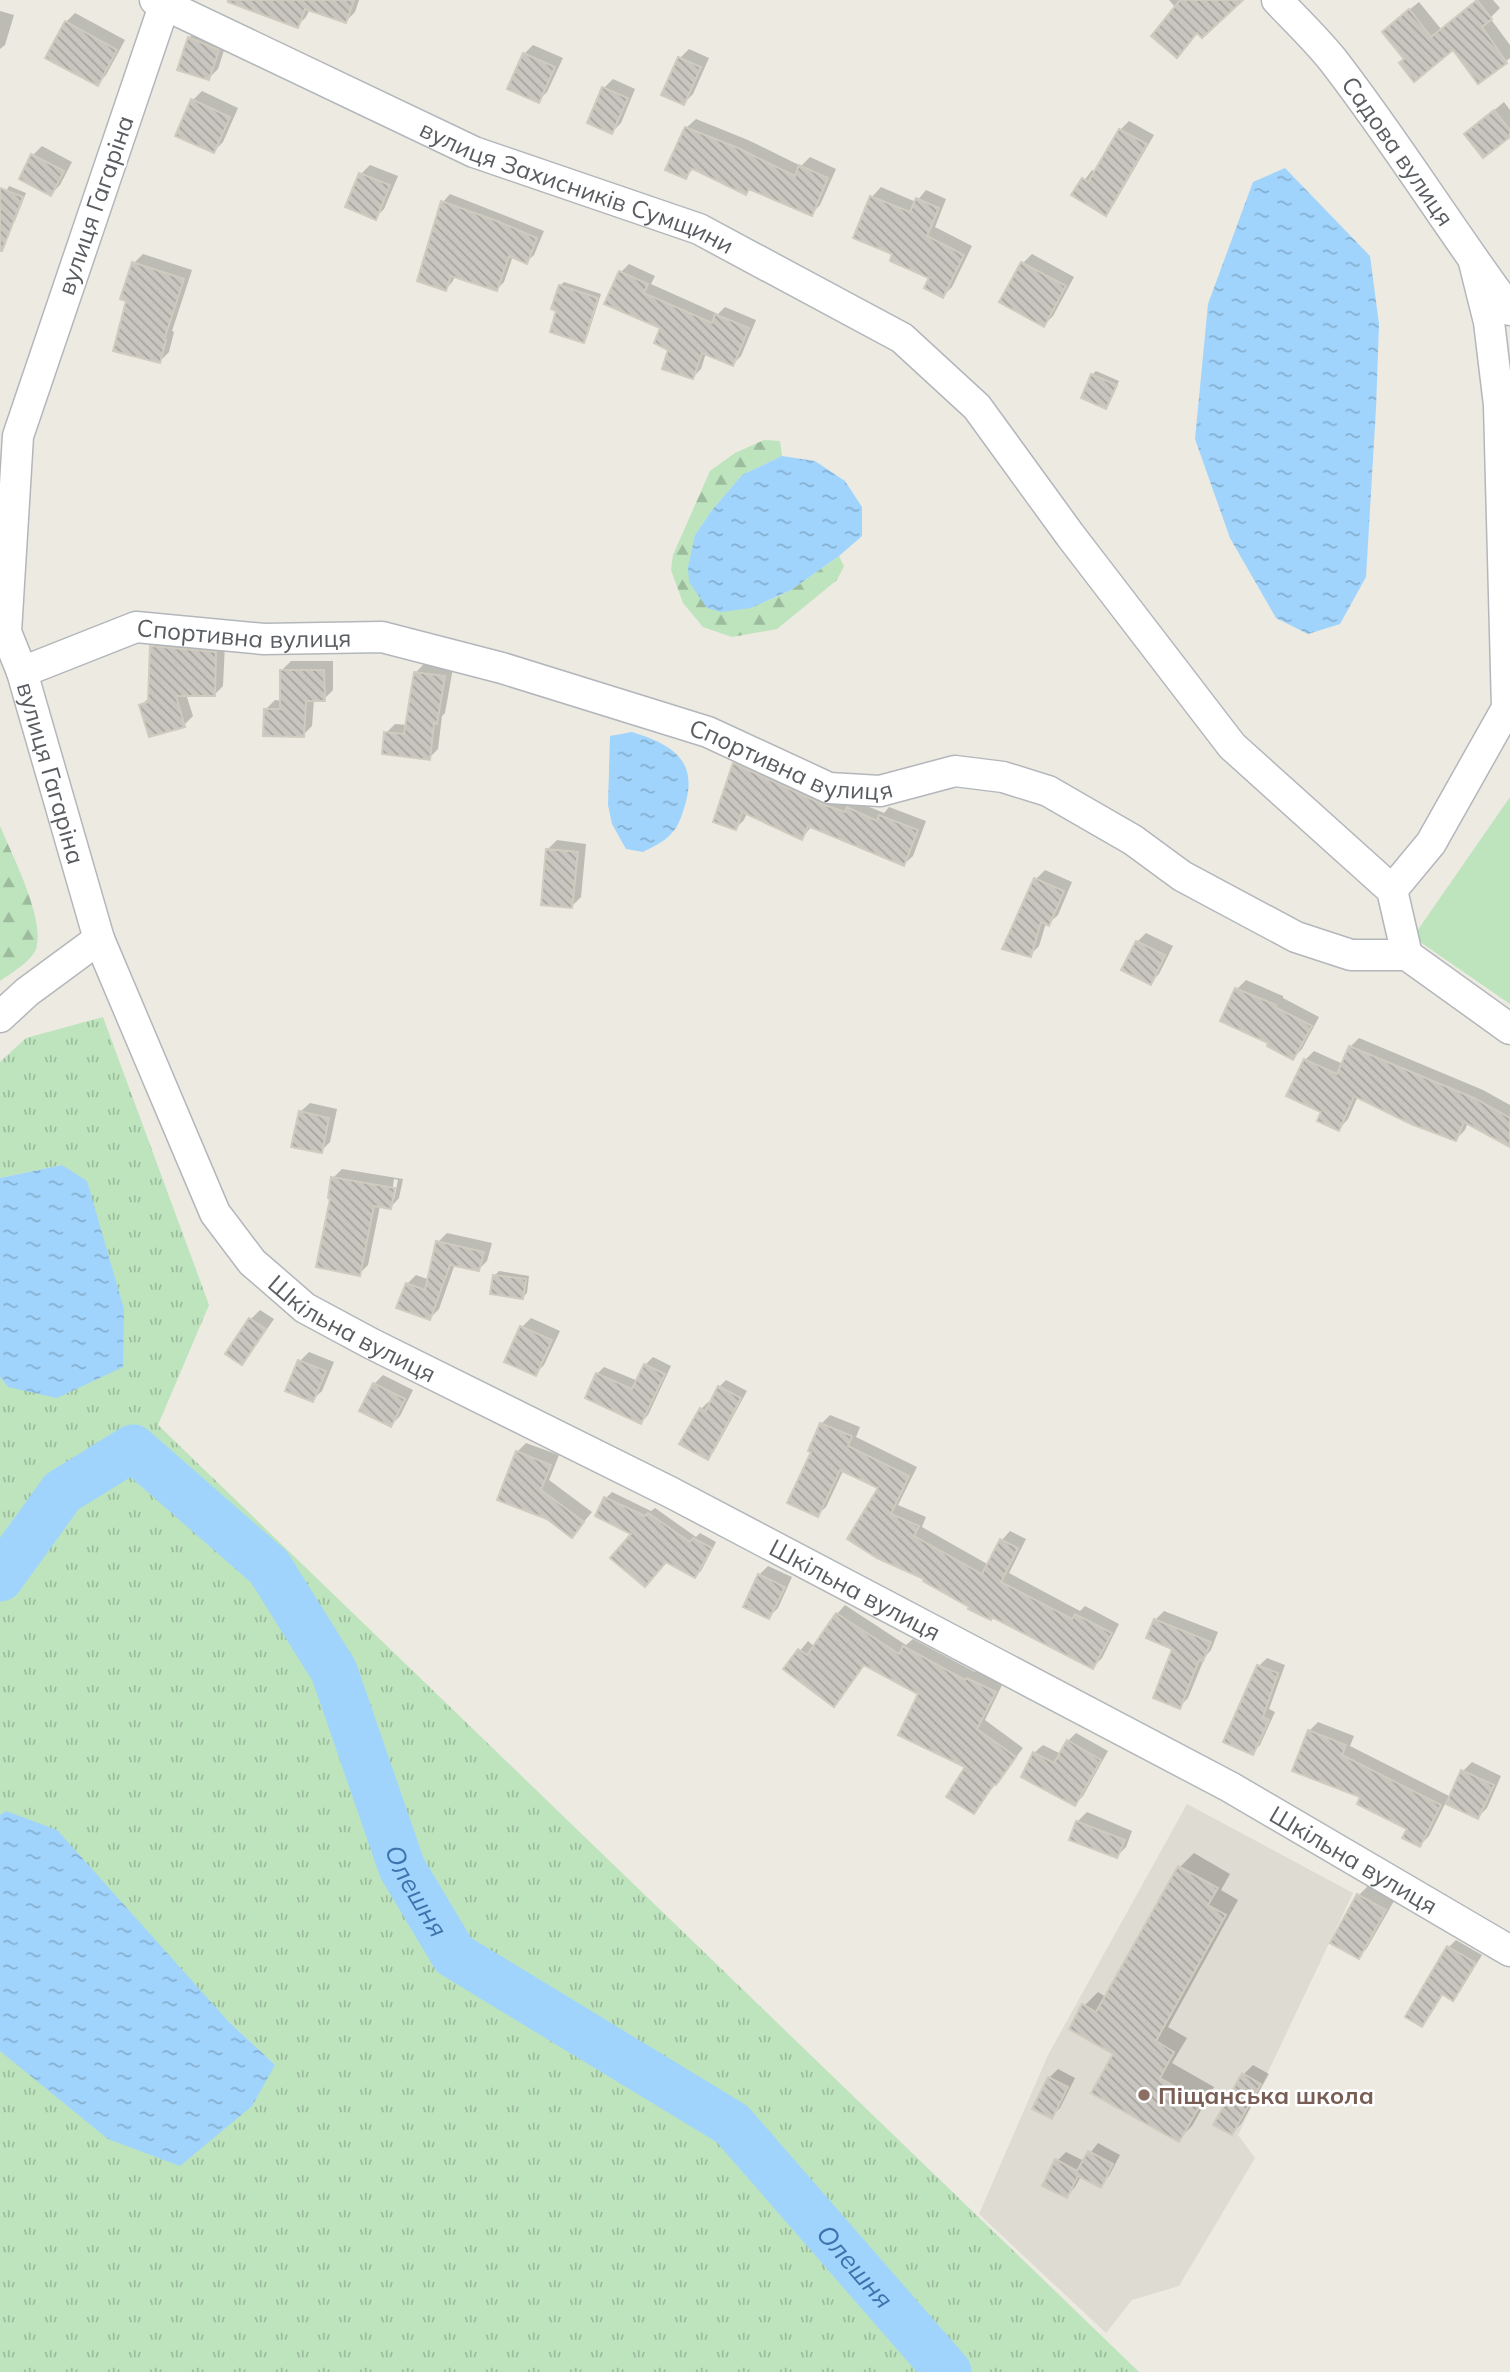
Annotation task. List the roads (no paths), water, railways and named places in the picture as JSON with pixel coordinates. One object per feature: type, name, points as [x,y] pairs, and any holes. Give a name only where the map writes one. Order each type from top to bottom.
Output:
[{"type":"street","name":"Садова вулиця","points":[[1278,0],[1330,56],[1421,180],[1474,262],[1510,310]]},
{"type":"street","name":"вулиця Захисників Сумщини","points":[[162,1],[474,152],[699,229],[902,338],[977,407],[1070,535],[1232,746],[1392,890]]},
{"type":"street","name":"вулиця Гагаріна","points":[[162,1],[9,432],[3,633],[22,672],[99,939],[215,1213]]},
{"type":"street","points":[[1474,262],[1489,322],[1499,405],[1509,708],[1431,843],[1392,890],[1406,955],[1510,1029]]},
{"type":"street","name":"Спортивна вулиця","points":[[22,672],[136,627],[264,639],[382,637],[502,668],[708,732],[829,788],[880,792],[955,771],[1003,777],[1048,790],[1133,839],[1182,876],[1297,937],[1351,955],[1406,955]]},
{"type":"street","points":[[0,1017],[27,992],[99,939]]},
{"type":"street","name":"Шкільна вулиця","points":[[215,1213],[252,1262],[305,1308],[672,1493],[1218,1781],[1510,1951]]},
{"type":"water","points":[[1285,168],[1370,256],[1379,324],[1366,577],[1340,624],[1308,634],[1276,618],[1230,538],[1195,439],[1208,304],[1253,182]]},
{"type":"water","points":[[782,456],[815,461],[845,481],[862,507],[862,536],[791,590],[751,608],[721,612],[707,608],[689,582],[688,567],[695,535],[742,475]]},
{"type":"water","points":[[632,732],[669,748],[678,756],[688,776],[685,805],[676,828],[665,839],[643,852],[626,849],[612,824],[608,805],[610,736]]},
{"type":"water","points":[[62,1165],[87,1181],[124,1309],[123,1367],[57,1398],[8,1387],[0,1377],[0,1178]]},
{"type":"water","points":[[6,1811],[57,1830],[228,2021],[275,2065],[252,2106],[180,2166],[108,2139],[0,2051],[0,1815]]},
{"type":"waterway","name":"Олешня","points":[[0,1578],[62,1492],[133,1448],[269,1567],[334,1671],[402,1868],[454,1955],[732,2124],[948,2372]]},
{"type":"place","name":"Піщанська школа","points":[[1144,2095]]}]
